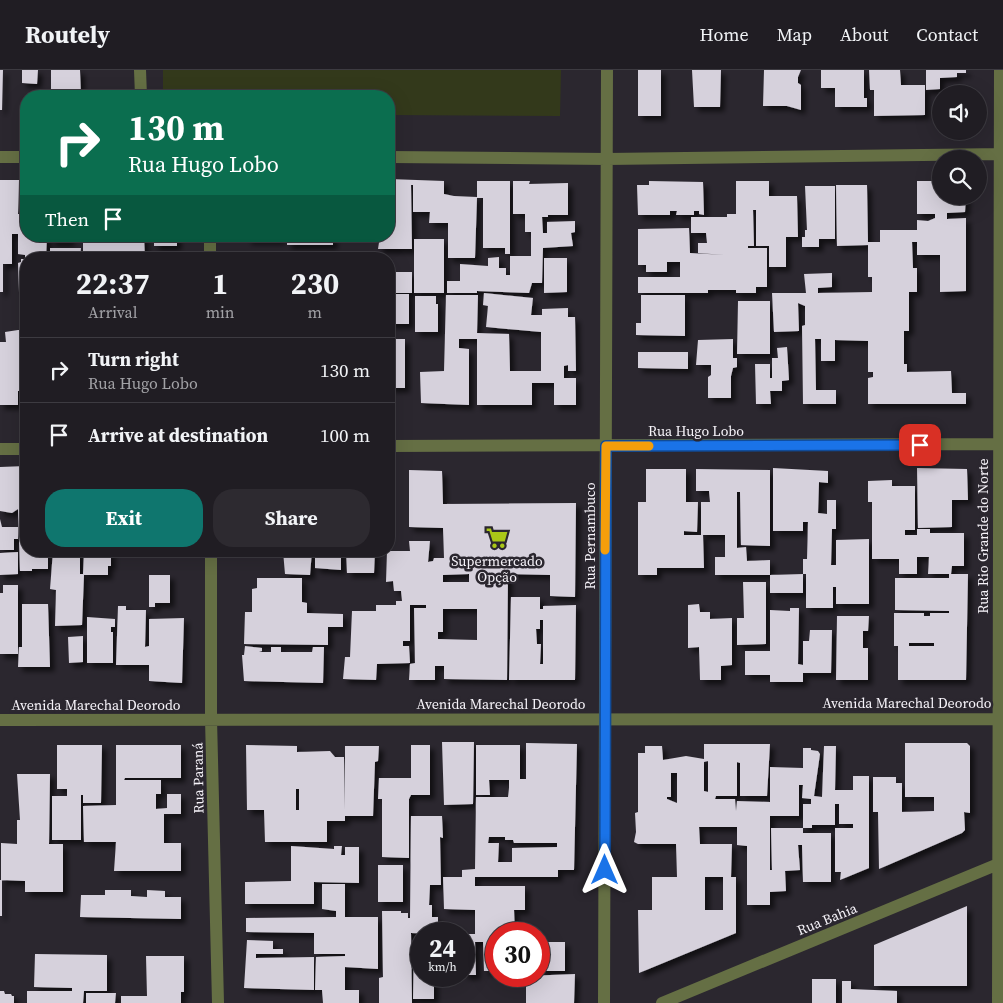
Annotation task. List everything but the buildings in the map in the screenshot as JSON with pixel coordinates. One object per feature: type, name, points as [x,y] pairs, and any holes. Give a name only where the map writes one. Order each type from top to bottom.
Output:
[{"type":"street","points":[[140,70],[141,90]]},
{"type":"street","name":"Rua Pernambuco","points":[[604,1003],[607,70]]},
{"type":"street","name":"Rua Rio Grande do Norte","points":[[998,1003],[1000,863],[1000,70]]},
{"type":"street","points":[[395,157],[607,159],[1001,154]]},
{"type":"street","points":[[0,157],[20,157]]},
{"type":"street","name":"Rua Hugo Lobo","points":[[395,446],[1000,444]]},
{"type":"street","points":[[0,450],[20,449]]},
{"type":"street","name":"Rua Paraná","points":[[211,557],[211,720],[218,1003]]},
{"type":"street","name":"Avenida Marechal Deorodo","points":[[0,720],[1000,718]]},
{"type":"street","name":"Rua Bahia","points":[[662,1003],[1000,863]]},
{"type":"green space","points":[[163,70],[561,70],[560,116],[395,115],[395,90],[163,90]]},
{"type":"slow traffic","points":[[605,550],[606,446],[649,446]]},
{"type":"place","name":"Supermercado Opção","points":[[497,538]]},
{"type":"route","points":[[605,870],[606,446],[920,445]]}]
